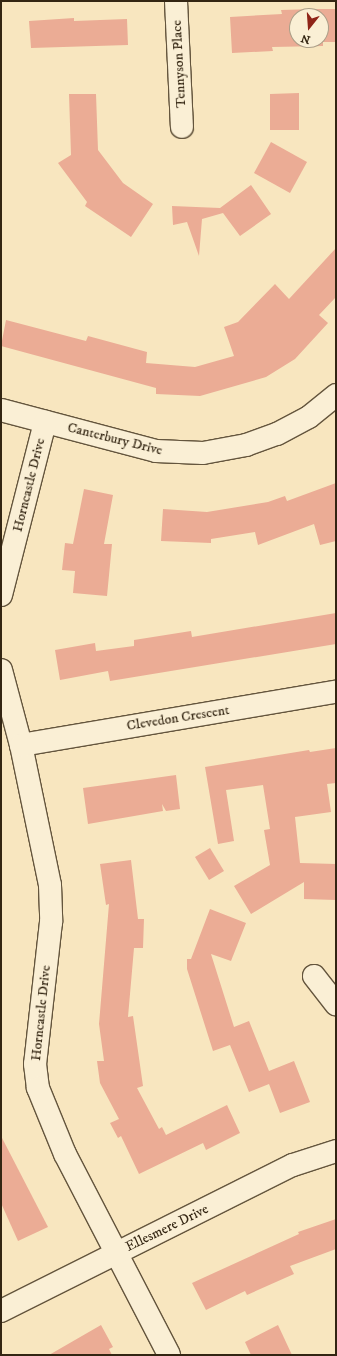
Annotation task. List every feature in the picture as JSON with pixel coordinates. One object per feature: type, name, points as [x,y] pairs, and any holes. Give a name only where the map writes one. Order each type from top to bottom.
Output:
[{"type":"street","name":"Tennyson Place","points":[[176,1],[182,127]]},
{"type":"street","name":"Canterbury Drive","points":[[1,410],[156,451],[203,453],[246,445],[278,434],[309,417],[336,395]]},
{"type":"street","name":"Horncastle Drive","points":[[1,595],[45,422]]},
{"type":"street","name":"Horncastle Drive","points":[[1,670],[21,745],[50,885],[51,922],[35,1064],[38,1088],[65,1154],[169,1355]]},
{"type":"street","name":"Clevedon Crescent","points":[[21,745],[336,692]]},
{"type":"street","points":[[314,976],[336,1004]]},
{"type":"street","name":"Ellesmere Drive","points":[[1,1311],[292,1165],[336,1151]]},
{"type":"building","points":[[329,9],[336,9],[336,42],[329,42]]},
{"type":"building","points":[[281,10],[289,10],[289,47],[272,47],[273,51],[232,53],[230,17],[282,14]]},
{"type":"building","points":[[74,18],[74,21],[127,19],[128,45],[31,48],[29,21]]},
{"type":"building","points":[[299,93],[299,130],[270,130],[270,94]]},
{"type":"building","points":[[69,94],[96,94],[98,150],[123,183],[153,204],[131,237],[85,206],[87,202],[58,163],[71,155]]},
{"type":"building","points":[[271,142],[307,162],[290,193],[254,173]]},
{"type":"building","points":[[251,185],[271,214],[240,236],[223,213],[202,219],[199,256],[187,222],[173,225],[172,206],[220,208]]},
{"type":"building","points":[[336,248],[336,297],[319,315],[328,323],[295,359],[266,377],[200,396],[156,394],[156,388],[1,346],[6,320],[86,341],[88,336],[147,352],[146,363],[195,367],[234,356],[224,327],[238,322],[275,284],[289,299]]},
{"type":"building","points":[[336,483],[336,541],[320,545],[314,524],[258,545],[255,532],[211,539],[211,543],[161,541],[163,509],[207,512],[268,502],[285,496],[287,501]]},
{"type":"building","points":[[84,489],[113,495],[104,544],[112,544],[107,596],[73,593],[75,571],[62,570],[65,543],[73,544]]},
{"type":"building","points":[[336,613],[336,644],[110,681],[108,671],[60,680],[55,650],[95,643],[96,651],[134,646],[134,640],[191,631],[192,637]]},
{"type":"building","points":[[336,748],[336,783],[327,784],[331,812],[295,817],[300,863],[336,864],[336,900],[304,899],[304,882],[251,914],[234,886],[270,865],[264,830],[270,829],[263,785],[226,790],[234,841],[218,844],[205,767],[309,750],[310,752]]},
{"type":"building","points":[[176,775],[180,809],[166,811],[162,804],[163,811],[88,824],[83,788]]},
{"type":"building","points":[[210,848],[224,871],[209,880],[195,857]]},
{"type":"building","points":[[131,860],[138,919],[144,919],[143,948],[134,948],[128,1017],[133,1016],[143,1086],[137,1088],[159,1129],[162,1127],[166,1135],[227,1105],[240,1133],[206,1150],[203,1143],[139,1174],[121,1136],[118,1138],[110,1123],[119,1119],[100,1083],[97,1061],[104,1061],[99,1024],[109,904],[106,905],[100,864]]},
{"type":"building","points":[[210,909],[246,923],[231,961],[211,954],[234,1027],[249,1021],[269,1071],[294,1061],[310,1102],[280,1113],[269,1084],[249,1092],[230,1045],[213,1051],[187,969],[187,959],[191,959]]},
{"type":"building","points":[[1,1136],[48,1227],[18,1241],[1,1203]]},
{"type":"building","points":[[336,1219],[336,1249],[290,1266],[294,1274],[247,1295],[245,1291],[206,1310],[192,1283],[299,1234],[298,1232]]},
{"type":"building","points":[[101,1325],[113,1347],[109,1349],[112,1355],[49,1355]]},
{"type":"building","points":[[278,1325],[292,1355],[251,1355],[245,1342]]}]
